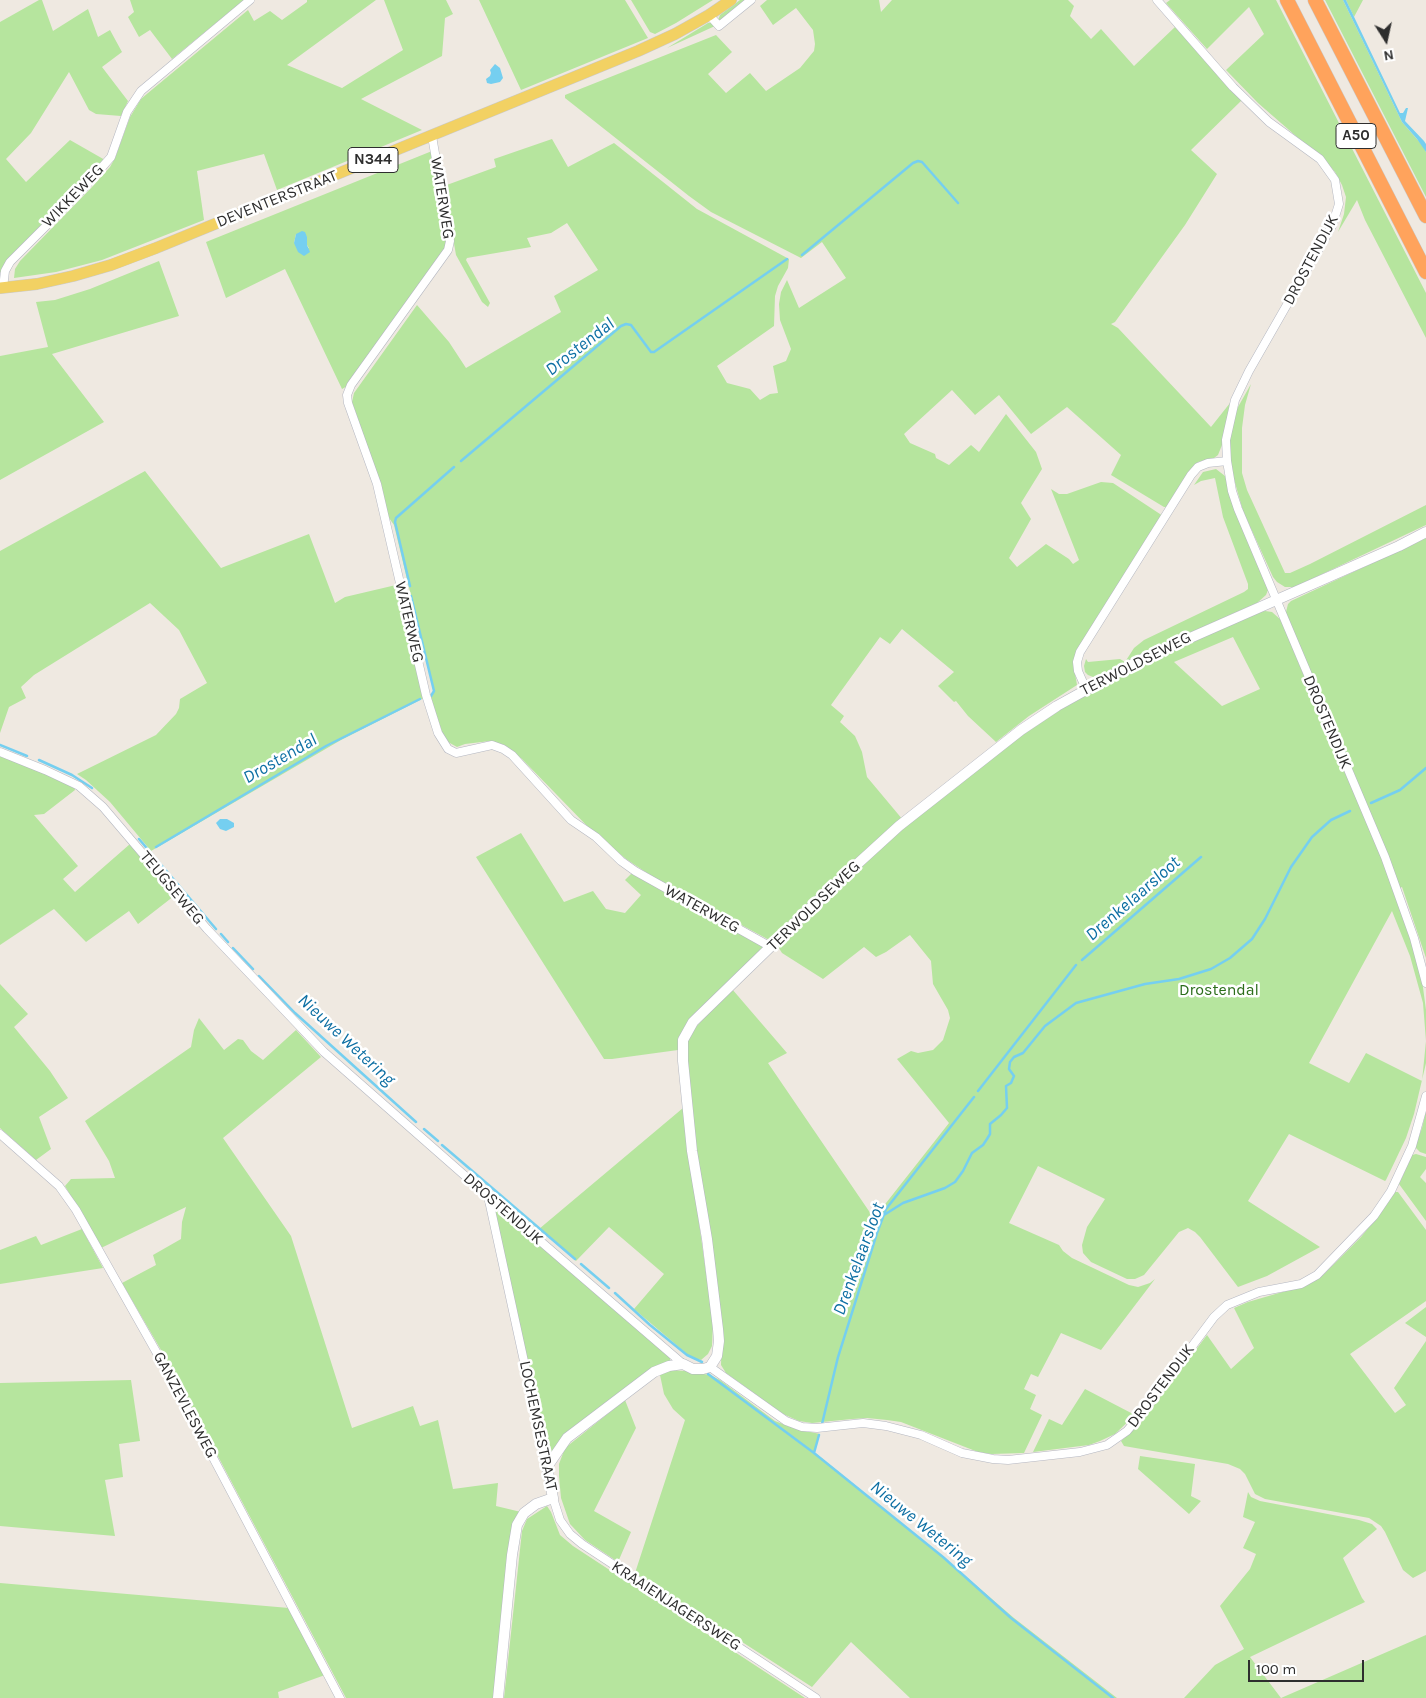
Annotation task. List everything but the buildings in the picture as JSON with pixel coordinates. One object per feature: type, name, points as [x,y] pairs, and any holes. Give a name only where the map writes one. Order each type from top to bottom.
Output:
[{"type":"highway","name":"A50","points":[[1287,0],[1426,272]]},
{"type":"highway","name":"A50","points":[[1315,0],[1426,216]]},
{"type":"main road","name":"DEVENTERSTRAAT","points":[[2,288],[38,284],[111,265],[638,51],[675,34],[731,0]]},
{"type":"street","name":"WIKKEWEG","points":[[2,288],[5,271],[10,262],[81,190],[110,157],[126,112],[141,90],[250,0]]},
{"type":"street","points":[[709,15],[718,26],[751,0]]},
{"type":"street","name":"DROSTENDIJK","points":[[1157,0],[1233,87],[1263,116],[1320,159],[1336,180],[1339,204],[1332,226],[1235,400],[1226,440],[1227,461],[1232,491],[1238,509],[1385,857],[1414,938],[1426,983]]},
{"type":"street","name":"WATERWEG","points":[[432,136],[450,241],[448,250],[351,385],[347,395],[348,404],[377,484],[426,695],[438,733],[448,749],[456,753],[492,745],[503,749],[512,755],[571,820],[596,838],[628,866],[771,947]]},
{"type":"street","points":[[1086,689],[1078,671],[1077,662],[1086,644],[1190,475],[1198,467],[1208,463],[1227,461]]},
{"type":"street","name":"TERWOLDSEWEG","points":[[707,1368],[718,1351],[718,1329],[707,1239],[692,1151],[683,1061],[683,1040],[694,1022],[831,888],[899,826],[1021,730],[1086,689],[1140,660],[1399,546],[1426,532]]},
{"type":"street","name":"TEUGSEWEG","points":[[0,752],[79,786],[103,807],[207,929],[324,1052]]},
{"type":"street","name":"DROSTENDIJK","points":[[324,1052],[684,1364]]},
{"type":"street","name":"DROSTENDIJK","points":[[707,1368],[786,1421],[802,1427],[817,1428],[863,1423],[886,1426],[921,1435],[962,1453],[993,1460],[1080,1452],[1107,1445],[1127,1431],[1144,1412],[1214,1317],[1228,1305],[1259,1292],[1301,1284],[1317,1275],[1374,1216],[1391,1191],[1412,1146],[1426,1096]]},
{"type":"street","name":"GANZEVLESWEG","points":[[0,1134],[59,1186],[76,1210],[171,1378],[340,1698]]},
{"type":"street","name":"LOCHEMSESTRAAT","points":[[488,1196],[553,1498],[536,1504],[524,1513],[517,1525],[512,1555],[498,1698]]},
{"type":"street","points":[[547,1467],[567,1438],[654,1372],[669,1366],[684,1364],[693,1369],[707,1368]]},
{"type":"street","name":"KRAAIENJAGERSWEG","points":[[553,1498],[560,1520],[570,1534],[582,1544],[816,1698]]},
{"type":"green space","points":[[42,0],[53,31],[88,9],[98,37],[110,30],[122,52],[102,67],[128,101],[121,116],[96,114],[89,110],[69,72],[31,133],[6,159],[26,182],[70,140],[105,160],[28,240],[0,273],[0,22]]},
{"type":"green space","points":[[130,0],[244,0],[172,59],[150,30],[139,37],[128,17],[134,12]]},
{"type":"green space","points":[[307,0],[376,0],[287,65],[342,88],[403,50],[384,0],[446,0],[453,14],[445,18],[442,56],[361,99],[422,130],[277,190],[264,154],[197,171],[204,220],[102,260],[56,272],[14,278],[15,269],[20,261],[110,167],[130,117],[141,99],[248,10],[254,21],[270,11],[282,20],[307,2]]},
{"type":"green space","points":[[479,0],[625,0],[648,38],[521,90]]},
{"type":"green space","points":[[631,0],[713,0],[655,34],[650,32]]},
{"type":"green space","points":[[740,0],[749,0],[719,22],[720,15]]},
{"type":"green space","points":[[767,0],[879,0],[881,12],[892,0],[1068,0],[1074,6],[1070,16],[1091,39],[1101,29],[1134,66],[1175,27],[1242,100],[1191,150],[1217,174],[1185,225],[1115,322],[1111,324],[1118,328],[1211,427],[1230,403],[1222,445],[1218,455],[1214,458],[1198,462],[1168,507],[1164,507],[1111,475],[1121,455],[1067,407],[1031,434],[999,395],[975,415],[952,390],[904,434],[910,443],[935,454],[936,458],[949,465],[971,445],[979,452],[1006,414],[1036,452],[1042,469],[1021,503],[1031,519],[1009,558],[1017,567],[1046,544],[1069,559],[1073,564],[1079,560],[1051,489],[1059,494],[1067,494],[1101,482],[1113,483],[1163,516],[1073,661],[1077,685],[1029,716],[996,742],[968,716],[956,701],[954,702],[938,686],[954,672],[902,629],[890,644],[880,637],[831,705],[844,716],[840,722],[855,736],[862,752],[867,777],[903,820],[771,941],[653,877],[626,859],[590,829],[522,759],[504,745],[490,741],[465,744],[457,747],[448,742],[443,735],[431,698],[434,692],[394,525],[389,518],[376,471],[352,402],[354,393],[417,305],[449,342],[466,368],[561,312],[554,296],[598,270],[567,223],[551,233],[527,238],[531,247],[467,258],[466,260],[490,303],[488,307],[482,302],[456,255],[444,186],[496,167],[494,159],[552,139],[568,167],[614,143],[697,209],[789,259],[788,268],[775,296],[774,326],[717,366],[727,383],[750,389],[760,400],[770,394],[778,393],[773,366],[786,361],[791,349],[780,320],[779,304],[781,292],[787,280],[799,308],[846,278],[822,242],[801,258],[711,212],[565,98],[565,95],[716,35],[732,52],[708,74],[726,93],[750,73],[766,91],[800,68],[814,51],[815,44],[813,30],[796,8],[773,25],[760,6]]},
{"type":"green space","points":[[1170,0],[1276,0],[1426,293],[1426,338],[1365,220],[1357,200],[1338,232],[1344,214],[1346,197],[1335,172],[1258,103],[1226,70],[1264,34],[1249,7],[1207,49],[1166,3]]},
{"type":"green space","points":[[1325,0],[1343,0],[1402,122],[1423,146],[1426,152],[1426,197]]},
{"type":"green space","points":[[1346,0],[1363,0],[1354,17]]},
{"type":"green space","points":[[708,23],[712,23],[715,26],[667,48]]},
{"type":"green space","points":[[432,151],[447,240],[446,246],[351,384],[342,389],[285,269],[226,298],[206,242]],"holes":[[[296,234],[307,237],[309,248],[294,243]]]},
{"type":"green space","points":[[159,261],[179,316],[52,354],[104,422],[0,480],[0,356],[48,347],[36,302],[55,300],[90,289]]},
{"type":"green space","points":[[1251,384],[1245,405],[1242,428],[1242,473],[1247,490],[1285,573],[1290,573],[1310,564],[1426,505],[1426,525],[1295,587],[1285,587],[1277,582],[1243,511],[1230,465],[1229,443],[1232,420]]},
{"type":"green space","points":[[1216,469],[1225,476],[1268,590],[1266,595],[1257,603],[1137,656],[1102,675],[1093,677],[1088,675],[1085,672],[1084,666],[1086,659],[1088,662],[1120,659],[1125,662],[1134,648],[1144,640],[1248,589],[1248,584],[1223,517],[1215,478],[1201,481],[1194,485],[1203,472]]},
{"type":"green space","points":[[145,471],[221,568],[309,534],[335,603],[345,597],[396,585],[424,698],[341,740],[151,851],[110,802],[77,774],[156,735],[176,714],[180,699],[207,683],[179,630],[150,603],[34,675],[21,687],[26,698],[9,707],[0,733],[0,551]]},
{"type":"green space","points":[[1426,538],[1426,958],[1402,887],[1394,891],[1416,955],[1422,980],[1426,1010],[1426,1041],[1423,1003],[1410,956],[1392,911],[1309,1063],[1349,1083],[1366,1053],[1422,1081],[1406,1138],[1386,1180],[1289,1134],[1248,1201],[1320,1247],[1267,1276],[1238,1287],[1200,1237],[1188,1228],[1179,1232],[1144,1275],[1135,1279],[1127,1279],[1091,1262],[1083,1253],[1082,1245],[1087,1227],[1105,1199],[1038,1166],[1009,1223],[1059,1245],[1072,1258],[1129,1285],[1138,1287],[1155,1279],[1101,1350],[1061,1333],[1038,1377],[1031,1374],[1024,1389],[1036,1395],[1030,1409],[1042,1415],[1024,1453],[991,1454],[978,1452],[901,1422],[867,1418],[812,1423],[799,1421],[783,1414],[726,1373],[721,1365],[722,1324],[697,1153],[685,1049],[691,1032],[732,989],[787,1053],[768,1063],[873,1217],[875,1217],[949,1123],[897,1059],[911,1051],[918,1053],[933,1050],[943,1040],[950,1018],[948,1010],[933,984],[931,961],[910,935],[876,957],[864,947],[823,979],[782,953],[777,945],[885,843],[997,752],[1060,710],[1147,660],[1257,612],[1272,612],[1281,620],[1318,710],[1326,707],[1286,617],[1288,604]],"holes":[[[1233,637],[1260,689],[1222,706],[1174,662]]]},
{"type":"green space","points":[[0,755],[54,776],[74,787],[75,790],[44,814],[34,815],[78,866],[63,879],[75,892],[130,844],[174,896],[138,924],[129,911],[86,942],[54,909],[0,945]]},
{"type":"green space","points":[[521,833],[564,902],[593,891],[606,909],[625,913],[641,895],[625,880],[633,872],[764,947],[679,1044],[678,1050],[604,1059],[476,857]]},
{"type":"green space","points":[[0,984],[28,1014],[14,1027],[50,1071],[68,1098],[39,1117],[51,1149],[36,1160],[0,1128]]},
{"type":"green space","points":[[199,1018],[224,1050],[238,1039],[243,1040],[251,1051],[263,1060],[296,1030],[321,1057],[223,1138],[291,1236],[352,1428],[413,1406],[420,1426],[438,1420],[453,1489],[498,1483],[496,1506],[521,1512],[494,1698],[346,1698],[168,1362],[122,1283],[156,1265],[153,1255],[181,1239],[182,1222],[186,1207],[101,1248],[65,1186],[71,1179],[115,1178],[109,1161],[85,1121],[191,1047],[194,1030]]},
{"type":"green space","points":[[1426,1041],[1426,1063],[1422,1079]]},
{"type":"green space","points":[[683,1108],[713,1323],[712,1346],[708,1354],[701,1360],[687,1354],[634,1309],[664,1274],[609,1227],[576,1261],[539,1229]]},
{"type":"green space","points":[[1426,1111],[1426,1154],[1420,1152],[1415,1147]]},
{"type":"green space","points":[[1416,1154],[1426,1157],[1426,1169],[1420,1177],[1426,1183],[1426,1221],[1399,1184],[1412,1155]]},
{"type":"green space","points":[[1394,1192],[1398,1192],[1426,1230],[1426,1301],[1350,1354],[1395,1413],[1406,1405],[1394,1388],[1426,1341],[1426,1571],[1413,1578],[1403,1570],[1381,1526],[1369,1518],[1265,1499],[1255,1494],[1245,1474],[1240,1469],[1228,1464],[1124,1446],[1121,1441],[1140,1424],[1207,1335],[1231,1369],[1254,1348],[1234,1308],[1303,1286],[1324,1274],[1361,1237],[1382,1211]]},
{"type":"green space","points":[[493,1203],[670,1358],[670,1362],[553,1454],[548,1453]]},
{"type":"green space","points":[[82,1229],[103,1268],[0,1284],[0,1250],[36,1236],[41,1245]]},
{"type":"green space","points":[[1426,1307],[1426,1337],[1405,1323]]},
{"type":"green space","points":[[669,1370],[710,1375],[720,1380],[775,1421],[796,1429],[820,1434],[814,1452],[941,1555],[1014,1618],[1117,1698],[910,1698],[851,1642],[812,1687],[635,1573],[685,1420],[673,1409],[664,1394],[660,1375]]},
{"type":"green space","points":[[131,1380],[140,1441],[119,1444],[123,1477],[105,1480],[115,1536],[0,1526],[0,1383]]},
{"type":"green space","points":[[1085,1389],[1135,1415],[1115,1434],[1089,1445],[1033,1452],[1049,1419],[1062,1425]]},
{"type":"green space","points":[[625,1400],[636,1428],[594,1511],[631,1532],[618,1562],[585,1540],[570,1524],[561,1498],[559,1464],[565,1448]]},
{"type":"green space","points":[[1140,1456],[1195,1464],[1191,1496],[1201,1501],[1189,1514],[1138,1469]]},
{"type":"green space","points":[[1248,1492],[1251,1497],[1260,1501],[1372,1524],[1377,1529],[1343,1558],[1365,1602],[1250,1657],[1281,1698],[1184,1698],[1215,1665],[1244,1649],[1220,1606],[1250,1569],[1256,1554],[1243,1548],[1255,1522],[1243,1517]]},
{"type":"green space","points":[[547,1506],[560,1535],[573,1546],[805,1698],[504,1698],[522,1531],[527,1519]]},
{"type":"green space","points":[[0,1583],[289,1608],[325,1675],[278,1692],[279,1698],[0,1698]]},
{"type":"green space","points":[[1426,1635],[1426,1698],[1281,1698]]},
{"type":"water","points":[[1343,0],[1346,0],[1400,113],[1403,113],[1408,108],[1405,121],[1424,141],[1426,152],[1402,122]]},
{"type":"water","points":[[495,64],[500,68],[503,78],[500,82],[487,83],[486,79],[490,76],[490,70]]},
{"type":"water","points":[[302,231],[305,232],[307,237],[307,245],[310,252],[304,256],[298,252],[294,243],[296,234]]},
{"type":"water","points":[[220,819],[227,819],[234,823],[234,827],[226,831],[220,829],[216,823]]},
{"type":"waterway","name":"Drostendal","points":[[802,255],[913,163],[918,161],[922,162],[958,203]]},
{"type":"waterway","name":"Drostendal","points":[[461,461],[621,326],[631,325],[651,352],[654,352],[787,259]]},
{"type":"waterway","name":"Drostendal","points":[[410,586],[395,522],[396,518],[454,467]]},
{"type":"waterway","name":"Drostendal","points":[[411,596],[434,691],[431,696]]},
{"type":"waterway","name":"Drostendal","points":[[156,847],[326,746],[420,699]]},
{"type":"waterway","name":"Nieuwe Wetering","points":[[0,745],[27,756]]},
{"type":"waterway","name":"Nieuwe Wetering","points":[[39,760],[72,775],[92,788]]},
{"type":"waterway","points":[[1371,803],[1400,790],[1426,768]]},
{"type":"waterway","points":[[884,1215],[903,1203],[945,1188],[955,1182],[972,1153],[983,1145],[987,1139],[990,1134],[990,1124],[1007,1108],[1006,1086],[1011,1083],[1014,1076],[1009,1069],[1010,1062],[1014,1057],[1023,1053],[1045,1026],[1076,1003],[1145,984],[1179,979],[1211,969],[1230,958],[1252,939],[1265,919],[1291,867],[1312,837],[1331,820],[1350,811]]},
{"type":"waterway","name":"Nieuwe Wetering","points":[[139,839],[216,929]]},
{"type":"waterway","name":"Drenkelaarsloot","points":[[1082,960],[1201,857]]},
{"type":"waterway","name":"Nieuwe Wetering","points":[[221,934],[228,942]]},
{"type":"waterway","name":"Nieuwe Wetering","points":[[233,948],[253,969]]},
{"type":"waterway","name":"Drenkelaarsloot","points":[[978,1091],[1076,965]]},
{"type":"waterway","name":"Nieuwe Wetering","points":[[259,976],[295,1013],[416,1122]]},
{"type":"waterway","name":"Drenkelaarsloot","points":[[822,1424],[838,1357],[886,1209],[974,1097]]},
{"type":"waterway","name":"Nieuwe Wetering","points":[[424,1129],[438,1141]]},
{"type":"waterway","name":"Nieuwe Wetering","points":[[442,1145],[575,1259]]},
{"type":"waterway","name":"Nieuwe Wetering","points":[[581,1264],[609,1288]]},
{"type":"waterway","name":"Nieuwe Wetering","points":[[615,1293],[687,1355],[702,1362]]},
{"type":"waterway","name":"Nieuwe Wetering","points":[[708,1374],[814,1453],[943,1557],[1011,1618],[1113,1698]]},
{"type":"waterway","name":"Drenkelaarsloot","points":[[814,1453],[819,1435]]}]
